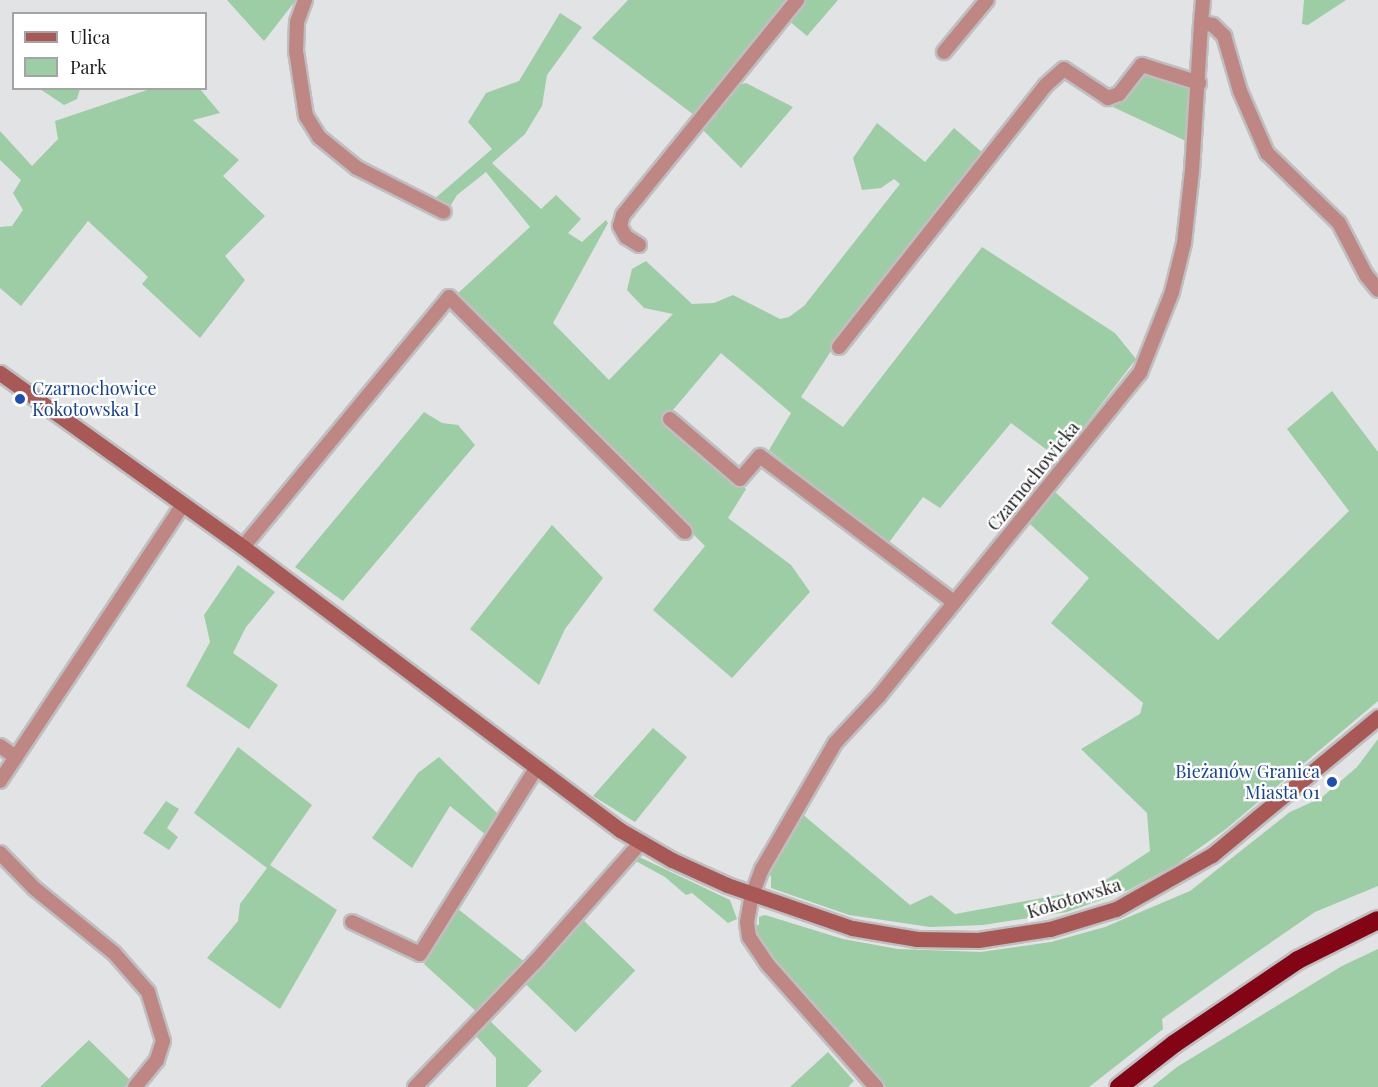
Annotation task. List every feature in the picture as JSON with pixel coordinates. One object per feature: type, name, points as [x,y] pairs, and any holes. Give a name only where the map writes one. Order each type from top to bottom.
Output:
[{"type":"highway","points":[[1119,1087],[1174,1044],[1290,966],[1378,920]]},
{"type":"street","points":[[305,0],[297,22],[296,51],[306,116],[319,137],[357,168],[444,212]]},
{"type":"street","points":[[639,245],[626,237],[620,226],[623,215],[797,0]]},
{"type":"street","points":[[944,52],[987,0]]},
{"type":"street","name":"Czarnochowicka","points":[[876,1087],[768,965],[749,937],[747,922],[757,897],[762,869],[835,743],[954,602],[1140,373],[1152,349],[1184,243],[1199,83],[1203,0]]},
{"type":"street","points":[[1201,23],[1213,26],[1224,36],[1244,101],[1267,153],[1339,223],[1366,275],[1378,290]]},
{"type":"street","points":[[839,347],[1046,85],[1064,69],[1108,98],[1119,94],[1142,65],[1154,66],[1199,83]]},
{"type":"street","points":[[243,547],[449,297],[685,532]]},
{"type":"street","name":"Kokotowska","points":[[0,373],[243,547],[535,770],[641,842],[757,897],[852,928],[917,939],[978,940],[1073,923],[1147,894],[1204,860],[1378,717]]},
{"type":"street","points":[[670,419],[740,479],[760,456],[954,602]]},
{"type":"street","points":[[0,781],[183,504]]},
{"type":"street","points":[[0,746],[16,757]]},
{"type":"street","points":[[352,922],[420,954],[535,770]]},
{"type":"street","points":[[415,1087],[535,962],[641,842]]},
{"type":"street","points":[[0,853],[34,888],[114,952],[148,992],[163,1041],[157,1060],[135,1087]]},
{"type":"green space","points":[[227,0],[296,0],[264,41]]},
{"type":"green space","points":[[628,0],[786,0],[786,3],[698,118],[592,38]]},
{"type":"green space","points":[[804,0],[838,0],[807,36],[788,20]]},
{"type":"green space","points":[[1304,0],[1346,0],[1308,25],[1302,24]]},
{"type":"green space","points":[[560,13],[582,27],[547,75],[542,106],[525,134],[492,163],[541,209],[556,195],[581,219],[568,233],[582,242],[606,220],[608,223],[553,323],[609,380],[673,314],[644,308],[627,290],[632,269],[646,261],[692,304],[714,303],[733,295],[780,319],[789,317],[804,306],[900,184],[894,179],[881,188],[862,190],[853,158],[877,123],[925,162],[954,128],[984,154],[835,345],[801,397],[843,427],[982,247],[1115,333],[1136,359],[1059,459],[1011,423],[940,508],[923,497],[887,545],[769,450],[791,413],[721,353],[662,423],[746,489],[728,518],[791,565],[810,592],[732,678],[653,610],[705,546],[456,295],[530,227],[486,172],[457,195],[448,210],[432,201],[492,149],[468,122],[486,93],[519,81]]},
{"type":"green space","points":[[1144,71],[1155,72],[1191,89],[1188,142],[1113,107]]},
{"type":"green space","points":[[746,83],[793,107],[741,168],[701,128],[735,86]]},
{"type":"green space","points":[[42,90],[79,90],[77,99],[64,105]]},
{"type":"green space","points":[[147,90],[201,90],[220,113],[193,120],[239,160],[223,176],[265,216],[225,256],[245,280],[200,338],[142,284],[148,277],[88,221],[21,306],[0,288],[0,227],[12,226],[23,210],[13,193],[21,180],[0,160],[0,131],[32,166],[58,139],[55,121]]},
{"type":"green space","points":[[1332,391],[1378,452],[1378,701],[1226,829],[1177,864],[1129,890],[1067,912],[983,925],[930,927],[849,915],[771,888],[771,876],[768,874],[801,813],[910,905],[931,895],[955,914],[1092,889],[1150,851],[1147,813],[1081,749],[1140,714],[1143,703],[1051,623],[1089,578],[1030,524],[1055,492],[1218,640],[1349,511],[1287,429]]},
{"type":"green space","points":[[424,412],[442,423],[458,425],[475,445],[343,601],[295,567]]},
{"type":"green space","points":[[552,525],[603,578],[565,629],[539,685],[470,629]]},
{"type":"green space","points":[[238,565],[275,592],[246,627],[233,653],[278,685],[249,729],[186,686],[210,642],[204,615]]},
{"type":"green space","points":[[653,728],[687,757],[635,822],[593,796]]},
{"type":"green space","points":[[1378,739],[1378,886],[1315,912],[1244,961],[1162,1019],[1163,1029],[1089,1087],[886,1087],[770,956],[756,934],[754,925],[759,925],[759,917],[765,915],[843,939],[898,949],[981,952],[1051,942],[1105,927],[1190,891],[1290,812],[1321,798],[1357,767]]},
{"type":"green space","points":[[238,747],[312,805],[270,865],[337,910],[280,1009],[207,958],[238,921],[240,904],[267,868],[194,813]]},
{"type":"green space","points":[[439,757],[498,814],[486,835],[450,806],[412,868],[372,838],[418,773]]},
{"type":"green space","points":[[166,801],[179,809],[167,828],[178,837],[169,850],[143,833]]},
{"type":"green space","points":[[637,856],[730,900],[737,919],[728,923],[692,893],[686,895],[665,877],[632,859]]},
{"type":"green space","points":[[458,909],[526,963],[478,1013],[424,964]]},
{"type":"green space","points":[[582,919],[635,970],[575,1032],[522,981]]},
{"type":"green space","points":[[1378,949],[1378,1087],[1152,1087],[1177,1067],[1342,966]]},
{"type":"green space","points":[[490,1021],[542,1071],[527,1087],[496,1087],[496,1058],[476,1036]]},
{"type":"green space","points":[[89,1040],[131,1081],[125,1087],[40,1087]]},
{"type":"green space","points":[[828,1052],[854,1081],[848,1087],[790,1087]]},
{"type":"place","name":"Czarnochowice Kokotowska I","points":[[20,399]]},
{"type":"place","name":"Bieżanów Granica Miasta 01","points":[[1332,782]]}]
